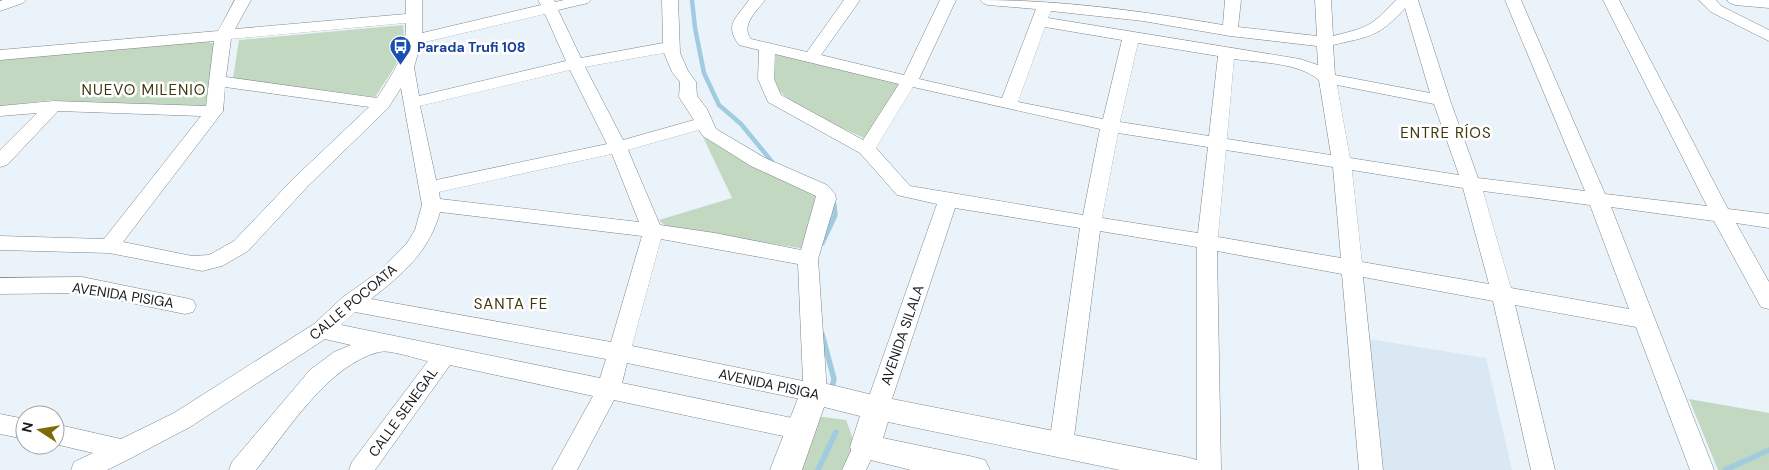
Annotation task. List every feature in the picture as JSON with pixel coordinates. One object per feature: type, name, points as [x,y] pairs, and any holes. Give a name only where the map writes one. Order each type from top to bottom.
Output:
[{"type":"street","points":[[0,6],[18,0]]},
{"type":"street","points":[[109,246],[214,111],[223,36],[243,0]]},
{"type":"street","name":"CALLE POCOATA","points":[[83,470],[182,420],[322,330],[388,275],[414,248],[425,231],[431,197],[411,103],[406,66],[414,40],[414,0]]},
{"type":"street","points":[[414,40],[548,4],[583,0]]},
{"type":"street","points":[[670,0],[669,47],[680,74],[688,82],[688,97],[698,109],[709,132],[758,162],[820,189],[825,194],[826,199],[808,259],[815,393],[786,470]]},
{"type":"street","points":[[757,0],[738,25],[739,34],[745,42],[1008,105],[1110,126],[1471,183],[1769,221]]},
{"type":"street","points":[[811,58],[852,0]]},
{"type":"street","points":[[866,150],[909,81],[948,0]]},
{"type":"street","points":[[988,0],[1044,9],[1131,37],[1300,64],[1317,70],[1327,78],[1441,100]]},
{"type":"street","points":[[1230,31],[1234,0]]},
{"type":"street","points":[[1323,0],[1327,78],[1342,163],[1371,470]]},
{"type":"street","points":[[1172,44],[1297,48],[1371,31],[1383,22],[1404,0]]},
{"type":"street","points":[[1410,0],[1441,100],[1471,183],[1502,294],[1543,470]]},
{"type":"street","points":[[1513,0],[1598,200],[1702,470]]},
{"type":"street","points":[[1611,0],[1720,215],[1769,301]]},
{"type":"street","points":[[1707,0],[1716,9],[1768,37]]},
{"type":"street","points":[[1736,0],[1769,3]]},
{"type":"street","points":[[548,4],[575,63],[618,147],[653,232],[608,390],[564,470]]},
{"type":"street","points":[[1044,9],[1144,8],[1230,31],[1326,42]]},
{"type":"street","points":[[1008,105],[1044,9]]},
{"type":"street","points":[[0,56],[414,18]]},
{"type":"street","points":[[1061,445],[1092,223],[1110,126],[1131,37]]},
{"type":"street","points":[[411,103],[614,54],[669,47]]},
{"type":"street","points":[[767,47],[766,79],[774,98],[866,150],[904,191],[948,200],[1207,242],[1644,320]]},
{"type":"street","points":[[1208,470],[1207,242],[1227,52]]},
{"type":"street","points":[[0,243],[109,246],[202,264],[215,261],[241,246],[301,182],[382,104],[406,66]]},
{"type":"street","points":[[217,81],[382,104]]},
{"type":"street","points":[[0,111],[53,106],[214,111]]},
{"type":"street","points":[[0,161],[53,106]]},
{"type":"street","points":[[431,197],[704,124]]},
{"type":"street","points":[[431,197],[772,250],[808,259]]},
{"type":"street","name":"AVENIDA SILALA","points":[[859,458],[948,200]]},
{"type":"street","name":"AVENIDA PISIGA","points":[[0,286],[82,285],[185,306]]},
{"type":"street","name":"AVENIDA PISIGA","points":[[351,304],[618,352],[815,393],[877,408],[1186,470]]},
{"type":"street","points":[[322,330],[802,430]]},
{"type":"street","points":[[241,470],[318,376],[342,358],[379,342]]},
{"type":"street","name":"CALLE SENEGAL","points":[[361,470],[445,355]]},
{"type":"street","points":[[0,424],[15,427]]},
{"type":"street","points":[[65,436],[124,450]]},
{"type":"street","points":[[859,458],[974,470]]},
{"type":"shaded area","points":[[1357,337],[1486,358],[1512,470],[1376,470]]},
{"type":"green space","points":[[403,25],[403,45],[400,54],[375,97],[233,78],[239,40]]},
{"type":"green space","points":[[204,41],[216,44],[208,104],[201,107],[90,106],[52,100],[0,106],[0,59]]},
{"type":"green space","points":[[779,53],[900,83],[864,138],[812,113],[785,96],[776,87],[772,78],[772,69],[774,55]]},
{"type":"green space","points":[[703,137],[760,169],[812,190],[819,199],[806,249],[667,228],[659,220],[732,198]]},
{"type":"green space","points":[[1689,399],[1769,413],[1769,470],[1718,470]]},
{"type":"green space","points":[[815,416],[846,420],[853,440],[853,450],[846,470],[796,470]]},
{"type":"waterway","points":[[692,0],[695,28],[704,73],[719,105],[741,124],[773,163]]},
{"type":"waterway","points":[[833,200],[834,206]]},
{"type":"waterway","points":[[822,243],[835,215],[834,205]]},
{"type":"waterway","points":[[822,334],[834,379],[831,391]]},
{"type":"waterway","points":[[818,470],[836,432]]},
{"type":"waterway","points":[[1725,470],[1769,450]]},
{"type":"place","name":"Parada Trufi 108","points":[[401,66]]},
{"type":"district","name":"NUEVO MILENIO","points":[[144,90]]},
{"type":"district","name":"ENTRE RÍOS","points":[[1446,133]]},
{"type":"district","name":"SANTA FE","points":[[511,304]]}]
